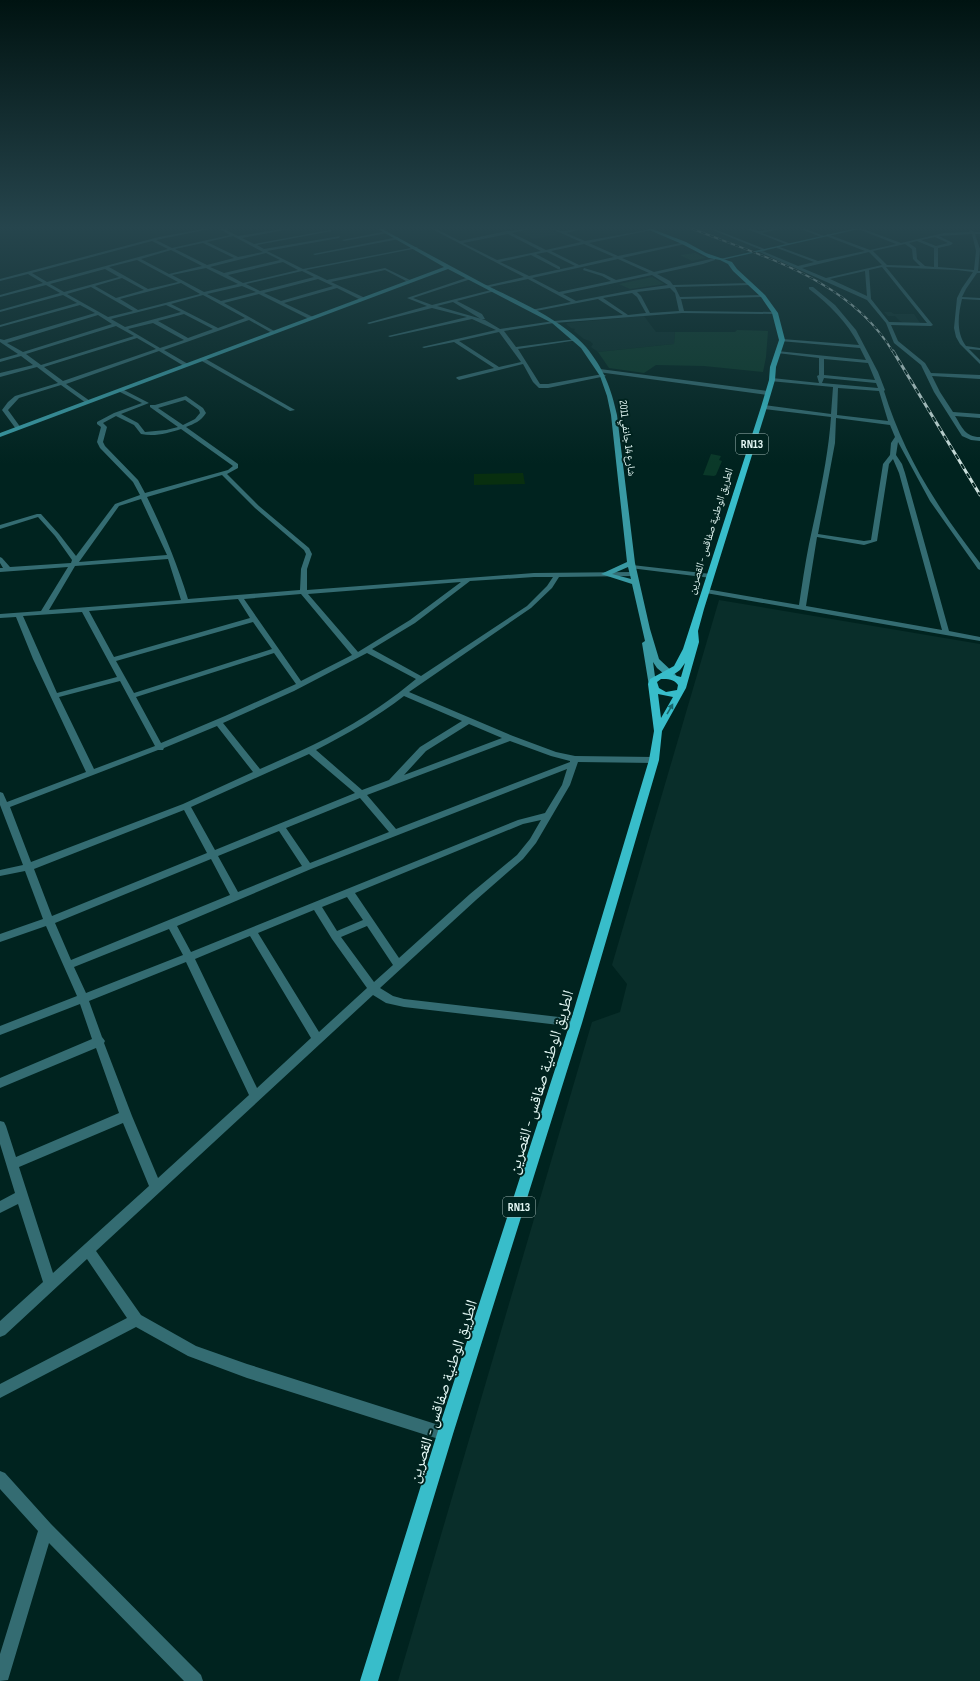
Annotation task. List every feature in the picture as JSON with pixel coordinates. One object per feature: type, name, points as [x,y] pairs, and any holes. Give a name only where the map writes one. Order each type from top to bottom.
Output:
[{"type":"main road","points":[[0,435],[337,307]]},
{"type":"main road","name":"شارع 14 جانفي 2011","points":[[526,307],[554,322],[576,340],[601,373],[610,396],[614,415],[632,571],[655,659],[668,676]]},
{"type":"main road","points":[[771,307],[775,313],[782,340]]},
{"type":"main road","name":"الطريق الوطنية صفاقس - القصرين","points":[[652,684],[655,679],[668,676],[678,668],[694,631],[764,407],[772,380],[773,367],[777,352],[782,340]]},
{"type":"main road","points":[[605,574],[632,571]]},
{"type":"main road","points":[[605,574],[632,571]]},
{"type":"main road","name":"شارع 14 جانفي 2011","points":[[646,629],[646,654],[652,684],[658,730]]},
{"type":"main road","name":"الطريق الوطنية صفاقس - القصرين","points":[[369,1681],[445,1434],[576,1023],[654,760],[658,730],[682,688],[695,642],[694,631]]},
{"type":"main road","points":[[652,684],[656,690],[664,694],[678,693],[682,688],[681,682],[668,676]]},
{"type":"street","points":[[0,311],[13,307]]},
{"type":"street","points":[[0,326],[65,307]]},
{"type":"street","points":[[88,307],[186,365]]},
{"type":"street","points":[[131,307],[137,311]]},
{"type":"street","points":[[174,307],[218,330]]},
{"type":"street","points":[[228,307],[274,332]]},
{"type":"street","points":[[289,307],[311,318]]},
{"type":"street","points":[[370,322],[425,307]]},
{"type":"street","points":[[436,307],[483,321],[500,330],[516,348],[523,363],[538,386],[541,387],[601,373],[768,393]]},
{"type":"street","points":[[467,307],[483,316],[483,321]]},
{"type":"street","points":[[533,311],[550,307]]},
{"type":"street","points":[[613,307],[626,316]]},
{"type":"street","points":[[645,307],[648,313]]},
{"type":"street","points":[[681,307],[682,312]]},
{"type":"street","points":[[834,307],[848,322],[870,362],[882,390],[891,423],[933,501],[980,568]]},
{"type":"street","points":[[876,307],[888,323],[896,342],[903,350],[923,364],[935,388],[964,435],[980,439]]},
{"type":"street","points":[[888,323],[932,325],[915,307]]},
{"type":"street","points":[[960,307],[958,337],[980,362]]},
{"type":"street","points":[[107,319],[148,308],[153,311]]},
{"type":"street","points":[[124,329],[184,313]]},
{"type":"street","points":[[424,347],[500,330],[554,322],[648,313],[775,313]]},
{"type":"street","points":[[2,341],[98,314]]},
{"type":"street","points":[[158,315],[163,318]]},
{"type":"street","points":[[390,336],[472,318]]},
{"type":"street","points":[[18,428],[5,410],[10,402],[17,397],[63,383],[248,319]]},
{"type":"street","points":[[154,321],[188,340]]},
{"type":"street","points":[[0,361],[116,324]]},
{"type":"street","points":[[0,369],[2,374],[39,366],[137,337]]},
{"type":"street","points":[[455,340],[498,369]]},
{"type":"street","points":[[516,348],[576,340]]},
{"type":"street","points":[[782,340],[862,347]]},
{"type":"street","points":[[2,341],[88,402]]},
{"type":"street","points":[[968,349],[980,349]]},
{"type":"street","points":[[968,349],[980,352]]},
{"type":"street","points":[[777,352],[870,362]]},
{"type":"street","points":[[821,385],[820,376],[822,356]]},
{"type":"street","points":[[202,359],[292,410]]},
{"type":"street","points":[[459,378],[523,363]]},
{"type":"street","points":[[929,374],[980,377]]},
{"type":"street","points":[[820,376],[879,382]]},
{"type":"street","points":[[772,380],[882,390]]},
{"type":"street","points":[[802,608],[814,535],[832,443],[836,386]]},
{"type":"street","points":[[44,612],[75,562],[117,505],[142,496],[223,473],[234,469],[236,465],[155,408],[120,390]]},
{"type":"street","points":[[116,414],[136,424],[143,433],[148,434],[167,432],[182,427],[192,423],[202,416],[203,413],[186,398],[155,408]]},
{"type":"street","points":[[146,403],[99,422],[104,428],[100,442],[102,447],[136,481],[163,538],[176,571],[185,601]]},
{"type":"street","points":[[764,407],[891,423]]},
{"type":"street","points":[[951,414],[980,416]]},
{"type":"street","points":[[814,535],[874,542],[886,464],[893,455],[894,443],[898,436]]},
{"type":"street","points":[[893,455],[899,464],[902,474],[946,634]]},
{"type":"street","points":[[223,473],[262,512],[307,549],[309,554],[304,569],[303,592],[357,656]]},
{"type":"street","points":[[0,527],[39,515],[57,535],[75,562]]},
{"type":"street","points":[[0,570],[75,562],[170,556]]},
{"type":"street","points":[[0,558],[8,569]]},
{"type":"street","points":[[632,571],[711,576]]},
{"type":"street","points":[[0,616],[468,578],[605,574]]},
{"type":"street","points":[[0,873],[28,867],[186,806],[310,750],[382,709],[420,679],[529,607],[550,587],[557,575]]},
{"type":"street","points":[[5,806],[160,748],[300,685],[368,650],[425,613],[468,578]]},
{"type":"street","points":[[706,591],[980,639]]},
{"type":"street","points":[[239,596],[300,685]]},
{"type":"street","points":[[84,609],[160,748]]},
{"type":"street","points":[[18,614],[91,773]]},
{"type":"street","points":[[113,660],[254,619]]},
{"type":"street","points":[[132,696],[277,650]]},
{"type":"street","points":[[368,650],[420,679]]},
{"type":"street","points":[[55,696],[122,678]]},
{"type":"street","points":[[405,692],[510,738],[574,761],[654,760]]},
{"type":"street","points":[[392,782],[423,749],[469,720]]},
{"type":"street","points":[[218,722],[259,774]]},
{"type":"street","points":[[0,938],[49,921],[361,794],[510,738]]},
{"type":"street","points":[[310,750],[361,794],[395,834]]},
{"type":"street","points":[[0,1330],[256,1098],[473,897],[520,856],[533,841],[566,785],[574,761]]},
{"type":"street","points":[[69,966],[308,867],[395,834],[574,761]]},
{"type":"street","points":[[0,795],[49,921],[100,1041],[126,1116],[156,1188]]},
{"type":"street","points":[[186,806],[214,854],[236,897]]},
{"type":"street","points":[[0,1029],[83,999],[252,932],[521,822],[548,815]]},
{"type":"street","points":[[281,827],[308,867]]},
{"type":"street","points":[[349,892],[399,966]]},
{"type":"street","points":[[316,905],[335,936],[373,989],[390,1000],[404,1003],[576,1023]]},
{"type":"street","points":[[335,936],[369,921]]},
{"type":"street","points":[[172,924],[256,1098]]},
{"type":"street","points":[[252,932],[318,1040]]},
{"type":"street","points":[[0,1083],[100,1041]]},
{"type":"street","points":[[12,1164],[126,1116]]},
{"type":"street","points":[[0,1126],[50,1285]]},
{"type":"street","points":[[0,1207],[22,1196]]},
{"type":"street","points":[[88,1249],[136,1320],[193,1351],[248,1371],[445,1434]]},
{"type":"street","points":[[0,1391],[136,1320]]},
{"type":"street","points":[[0,1478],[46,1529],[195,1681]]},
{"type":"street","points":[[0,1680],[46,1529]]},
{"type":"shaded area","points":[[884,312],[891,312],[894,314],[914,314],[920,323],[904,323],[895,316],[888,316]]},
{"type":"shaded area","points":[[644,316],[656,332],[675,332],[674,344],[598,352],[591,347],[593,344],[590,341],[584,339],[574,331],[575,329],[566,324],[567,323]]},
{"type":"shaded area","points":[[719,600],[980,644],[980,1681],[398,1681],[592,1022],[620,1012],[627,984],[612,965]]},
{"type":"green space","points":[[523,473],[525,484],[474,485],[474,474]]},
{"type":"building","points":[[737,330],[768,331],[763,372],[704,366],[656,365],[644,373],[609,368],[598,352],[674,344],[675,332],[735,332]]},
{"type":"building","points":[[711,454],[721,456],[719,460],[722,461],[716,475],[703,475]]},
{"type":"railway","points":[[855,307],[875,327],[893,352]]},
{"type":"railway","points":[[893,351],[980,495]]}]
